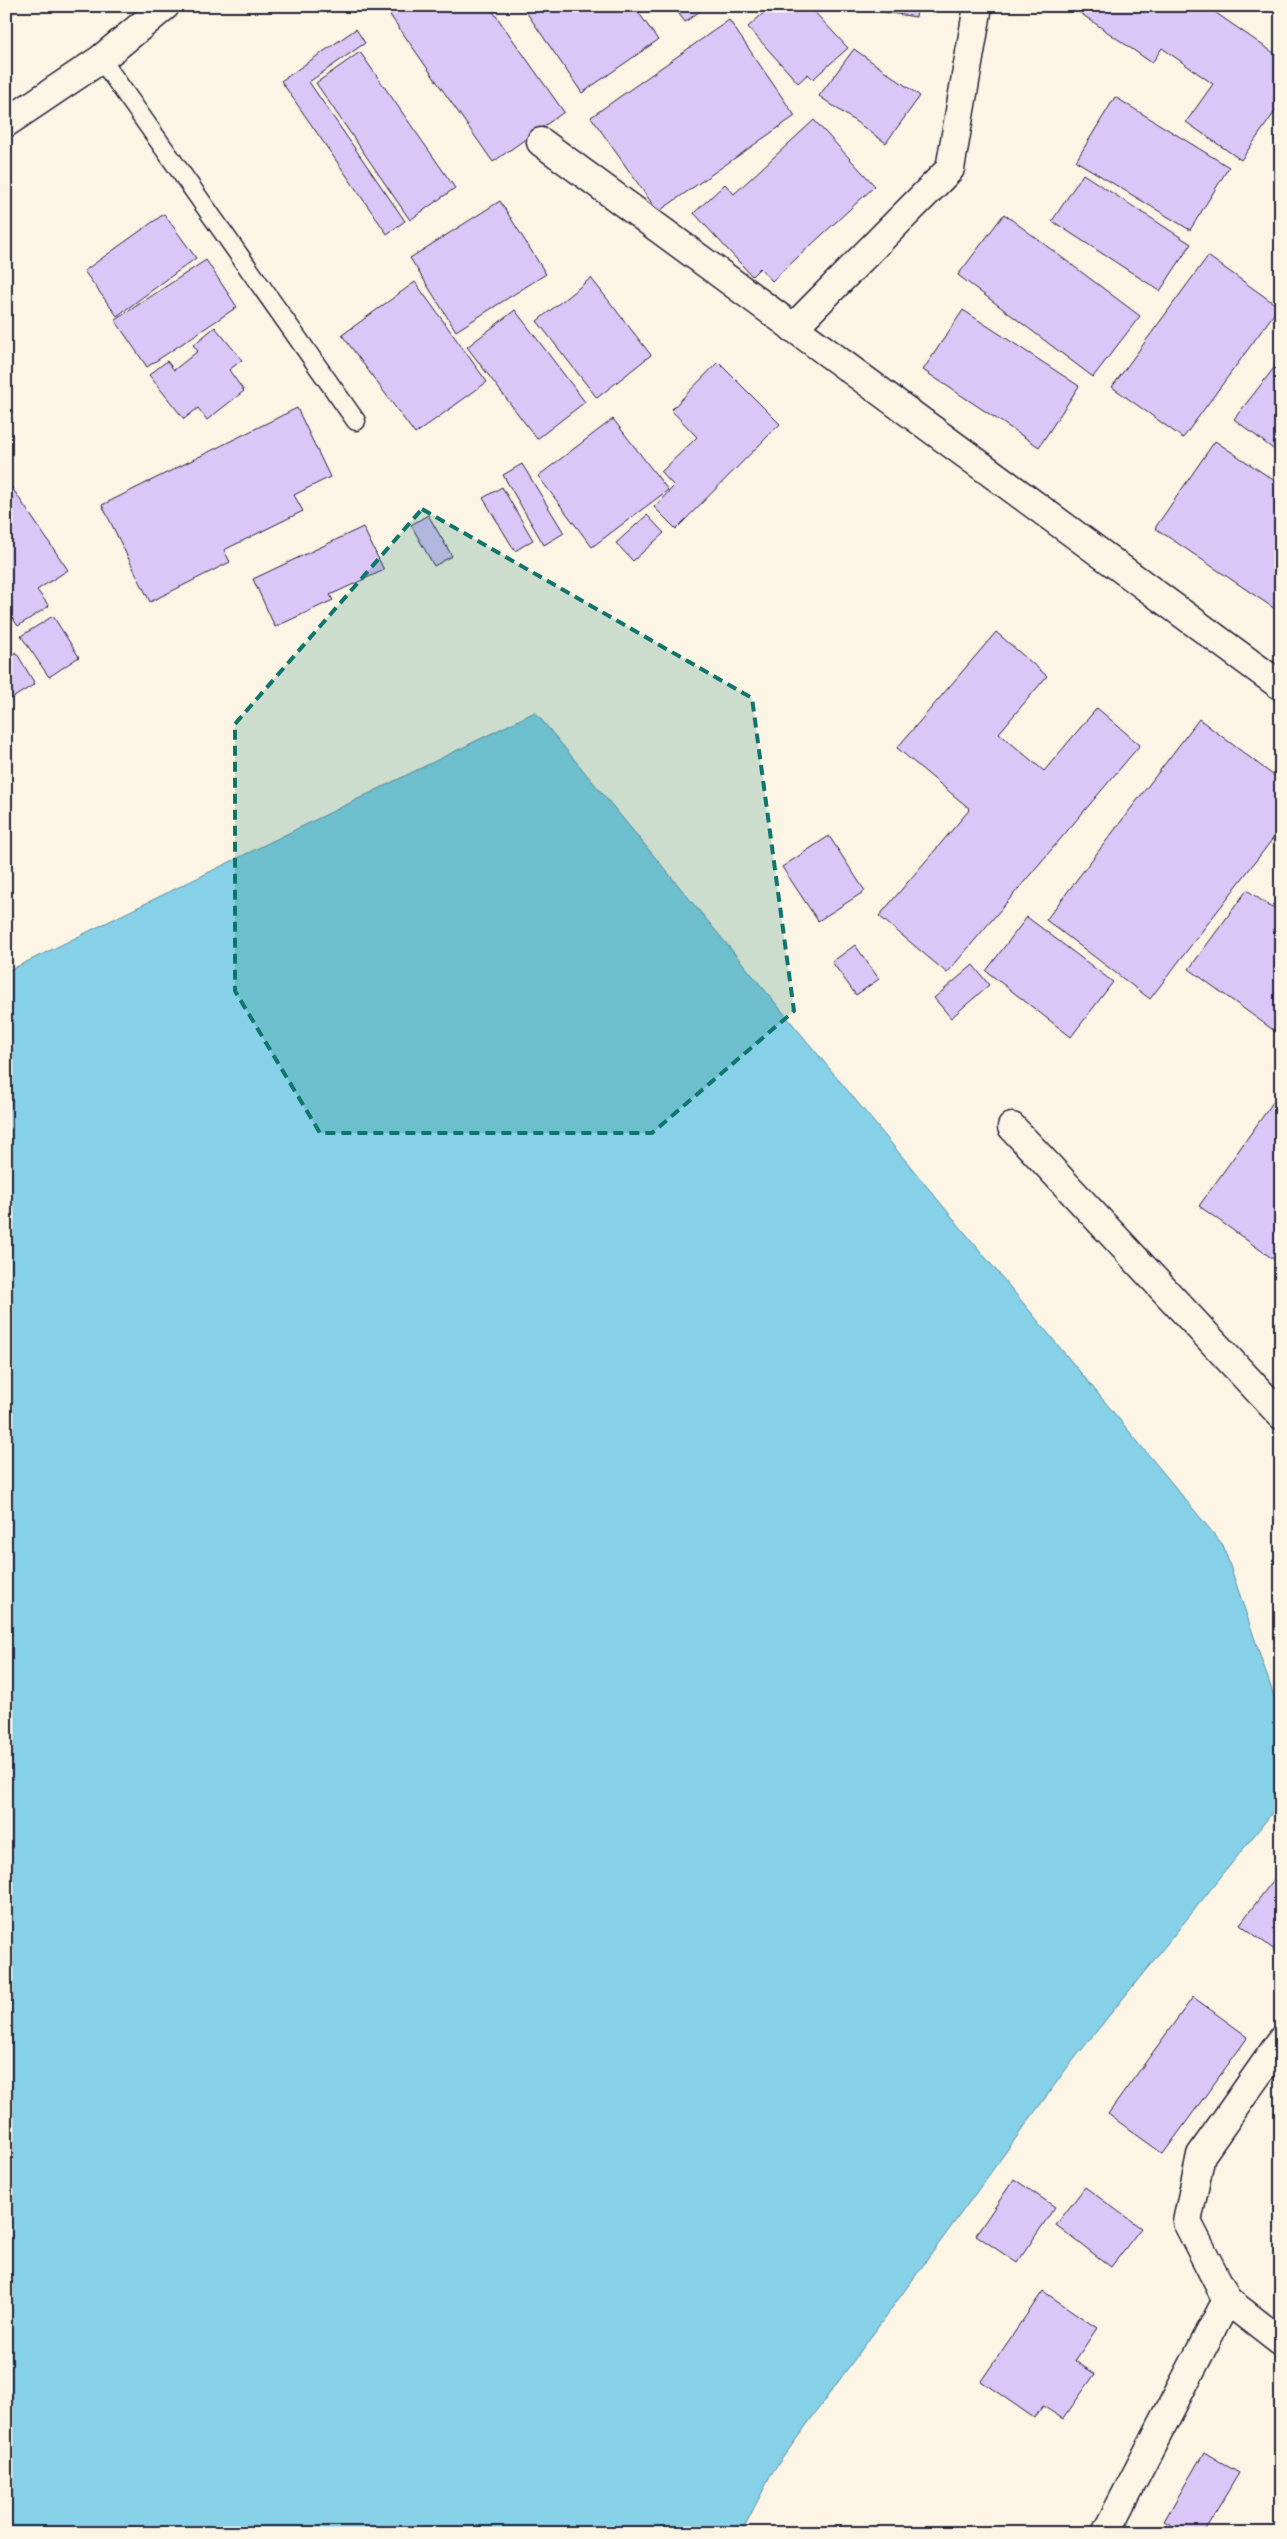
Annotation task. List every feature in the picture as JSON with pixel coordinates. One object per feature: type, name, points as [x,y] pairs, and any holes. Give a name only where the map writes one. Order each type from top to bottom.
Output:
[{"type":"street","points":[[6,123],[101,59],[165,6]]},
{"type":"street","points":[[793,328],[950,169],[978,6]]},
{"type":"street","points":[[541,142],[1281,686]]},
{"type":"street","points":[[1012,1127],[1281,1415]]},
{"type":"street","points":[[1281,2040],[1201,2155],[1188,2222],[1227,2300],[1281,2342]]},
{"type":"street","points":[[1106,2533],[1227,2300]]},
{"type":"lane","points":[[101,59],[356,421]]},
{"type":"highlighted area","points":[[422,509],[752,698],[794,1011],[652,1133],[320,1133],[235,991],[235,724]]},
{"type":"water","points":[[535,712],[1223,1545],[1281,1717],[1281,1802],[1067,2068],[773,2471],[741,2533],[6,2533],[6,972]]},
{"type":"building","points":[[403,6],[489,6],[564,112],[493,162],[390,15]]},
{"type":"building","points":[[522,6],[634,6],[658,40],[582,93]]},
{"type":"building","points":[[673,6],[707,6],[685,22]]},
{"type":"building","points":[[771,6],[809,6],[848,48],[813,79],[808,74],[798,83],[748,27]]},
{"type":"building","points":[[846,6],[918,6],[916,17]]},
{"type":"building","points":[[1074,6],[1206,6],[1281,58],[1281,103],[1241,160],[1186,122],[1213,84],[1162,48],[1152,63],[1073,8]]},
{"type":"building","points":[[1269,6],[1281,6],[1281,15]]},
{"type":"building","points":[[729,20],[795,116],[658,212],[591,117]]},
{"type":"building","points":[[356,29],[365,43],[309,82],[405,221],[387,234],[281,81]]},
{"type":"building","points":[[854,49],[920,96],[886,143],[819,96]]},
{"type":"building","points":[[360,52],[455,188],[410,220],[316,83]]},
{"type":"building","points":[[1115,97],[1229,167],[1190,230],[1076,161]]},
{"type":"building","points":[[814,120],[875,186],[772,281],[760,268],[752,276],[694,213],[725,184],[734,194]]},
{"type":"building","points":[[1083,174],[1191,244],[1160,291],[1052,221]]},
{"type":"building","points":[[500,201],[546,274],[456,331],[410,258]]},
{"type":"building","points":[[164,214],[196,258],[117,316],[84,271]]},
{"type":"building","points":[[1004,214],[1140,316],[1093,377],[958,275]]},
{"type":"building","points":[[1208,256],[1279,307],[1183,438],[1112,387]]},
{"type":"building","points":[[206,260],[237,307],[147,367],[115,320]]},
{"type":"building","points":[[591,278],[651,355],[597,398],[537,321]]},
{"type":"building","points":[[415,282],[487,382],[415,434],[342,335]]},
{"type":"building","points":[[515,310],[585,402],[537,439],[467,347]]},
{"type":"building","points":[[963,310],[1079,386],[1039,447],[923,370]]},
{"type":"building","points":[[215,327],[242,360],[229,370],[244,391],[207,420],[198,408],[184,419],[149,375],[167,361],[174,370],[198,351],[193,345]]},
{"type":"building","points":[[1281,359],[1281,455],[1234,419]]},
{"type":"building","points":[[718,362],[780,424],[676,529],[654,507],[674,486],[661,472],[697,437],[671,410]]},
{"type":"building","points":[[297,408],[330,477],[294,495],[303,511],[224,550],[230,562],[150,602],[102,505]]},
{"type":"building","points":[[613,419],[668,490],[592,547],[538,476]]},
{"type":"building","points":[[1215,441],[1281,485],[1281,613],[1155,528]]},
{"type":"building","points":[[522,464],[564,533],[544,545],[503,475]]},
{"type":"building","points":[[6,479],[68,570],[37,590],[49,606],[18,626],[6,609]]},
{"type":"building","points":[[502,487],[533,540],[515,551],[483,498]]},
{"type":"building","points":[[428,515],[452,556],[434,566],[411,525]]},
{"type":"building","points":[[647,515],[664,533],[633,561],[616,543]]},
{"type":"building","points":[[363,527],[384,570],[330,595],[333,600],[275,627],[253,579]]},
{"type":"building","points":[[53,616],[79,657],[49,677],[21,636]]},
{"type":"building","points":[[996,632],[1047,676],[999,733],[1044,771],[1097,708],[1140,745],[947,973],[879,916],[970,809],[897,748]]},
{"type":"building","points":[[16,652],[35,684],[6,702],[6,658]]},
{"type":"building","points":[[1199,719],[1281,781],[1281,828],[1150,999],[1046,920]]},
{"type":"building","points":[[829,836],[865,891],[818,921],[782,867]]},
{"type":"building","points":[[1247,890],[1272,908],[1279,899],[1281,900],[1281,1026],[1276,1032],[1189,969]]},
{"type":"building","points":[[1027,917],[1113,982],[1071,1037],[986,971]]},
{"type":"building","points":[[855,945],[879,979],[856,995],[832,962]]},
{"type":"building","points":[[973,965],[989,985],[951,1018],[934,998]]},
{"type":"building","points":[[1281,1091],[1281,1249],[1273,1259],[1199,1206]]},
{"type":"building","points":[[1281,1870],[1281,1955],[1240,1924]]},
{"type":"building","points":[[1193,1997],[1248,2037],[1163,2154],[1108,2114]]},
{"type":"building","points":[[1014,2179],[1055,2207],[1017,2263],[976,2235]]},
{"type":"building","points":[[1085,2187],[1141,2228],[1111,2267],[1056,2225]]},
{"type":"building","points":[[1043,2291],[1097,2328],[1075,2361],[1095,2374],[1063,2419],[1043,2406],[1034,2418],[981,2381]]},
{"type":"building","points":[[1204,2452],[1239,2473],[1203,2533],[1185,2533],[1164,2521]]}]
